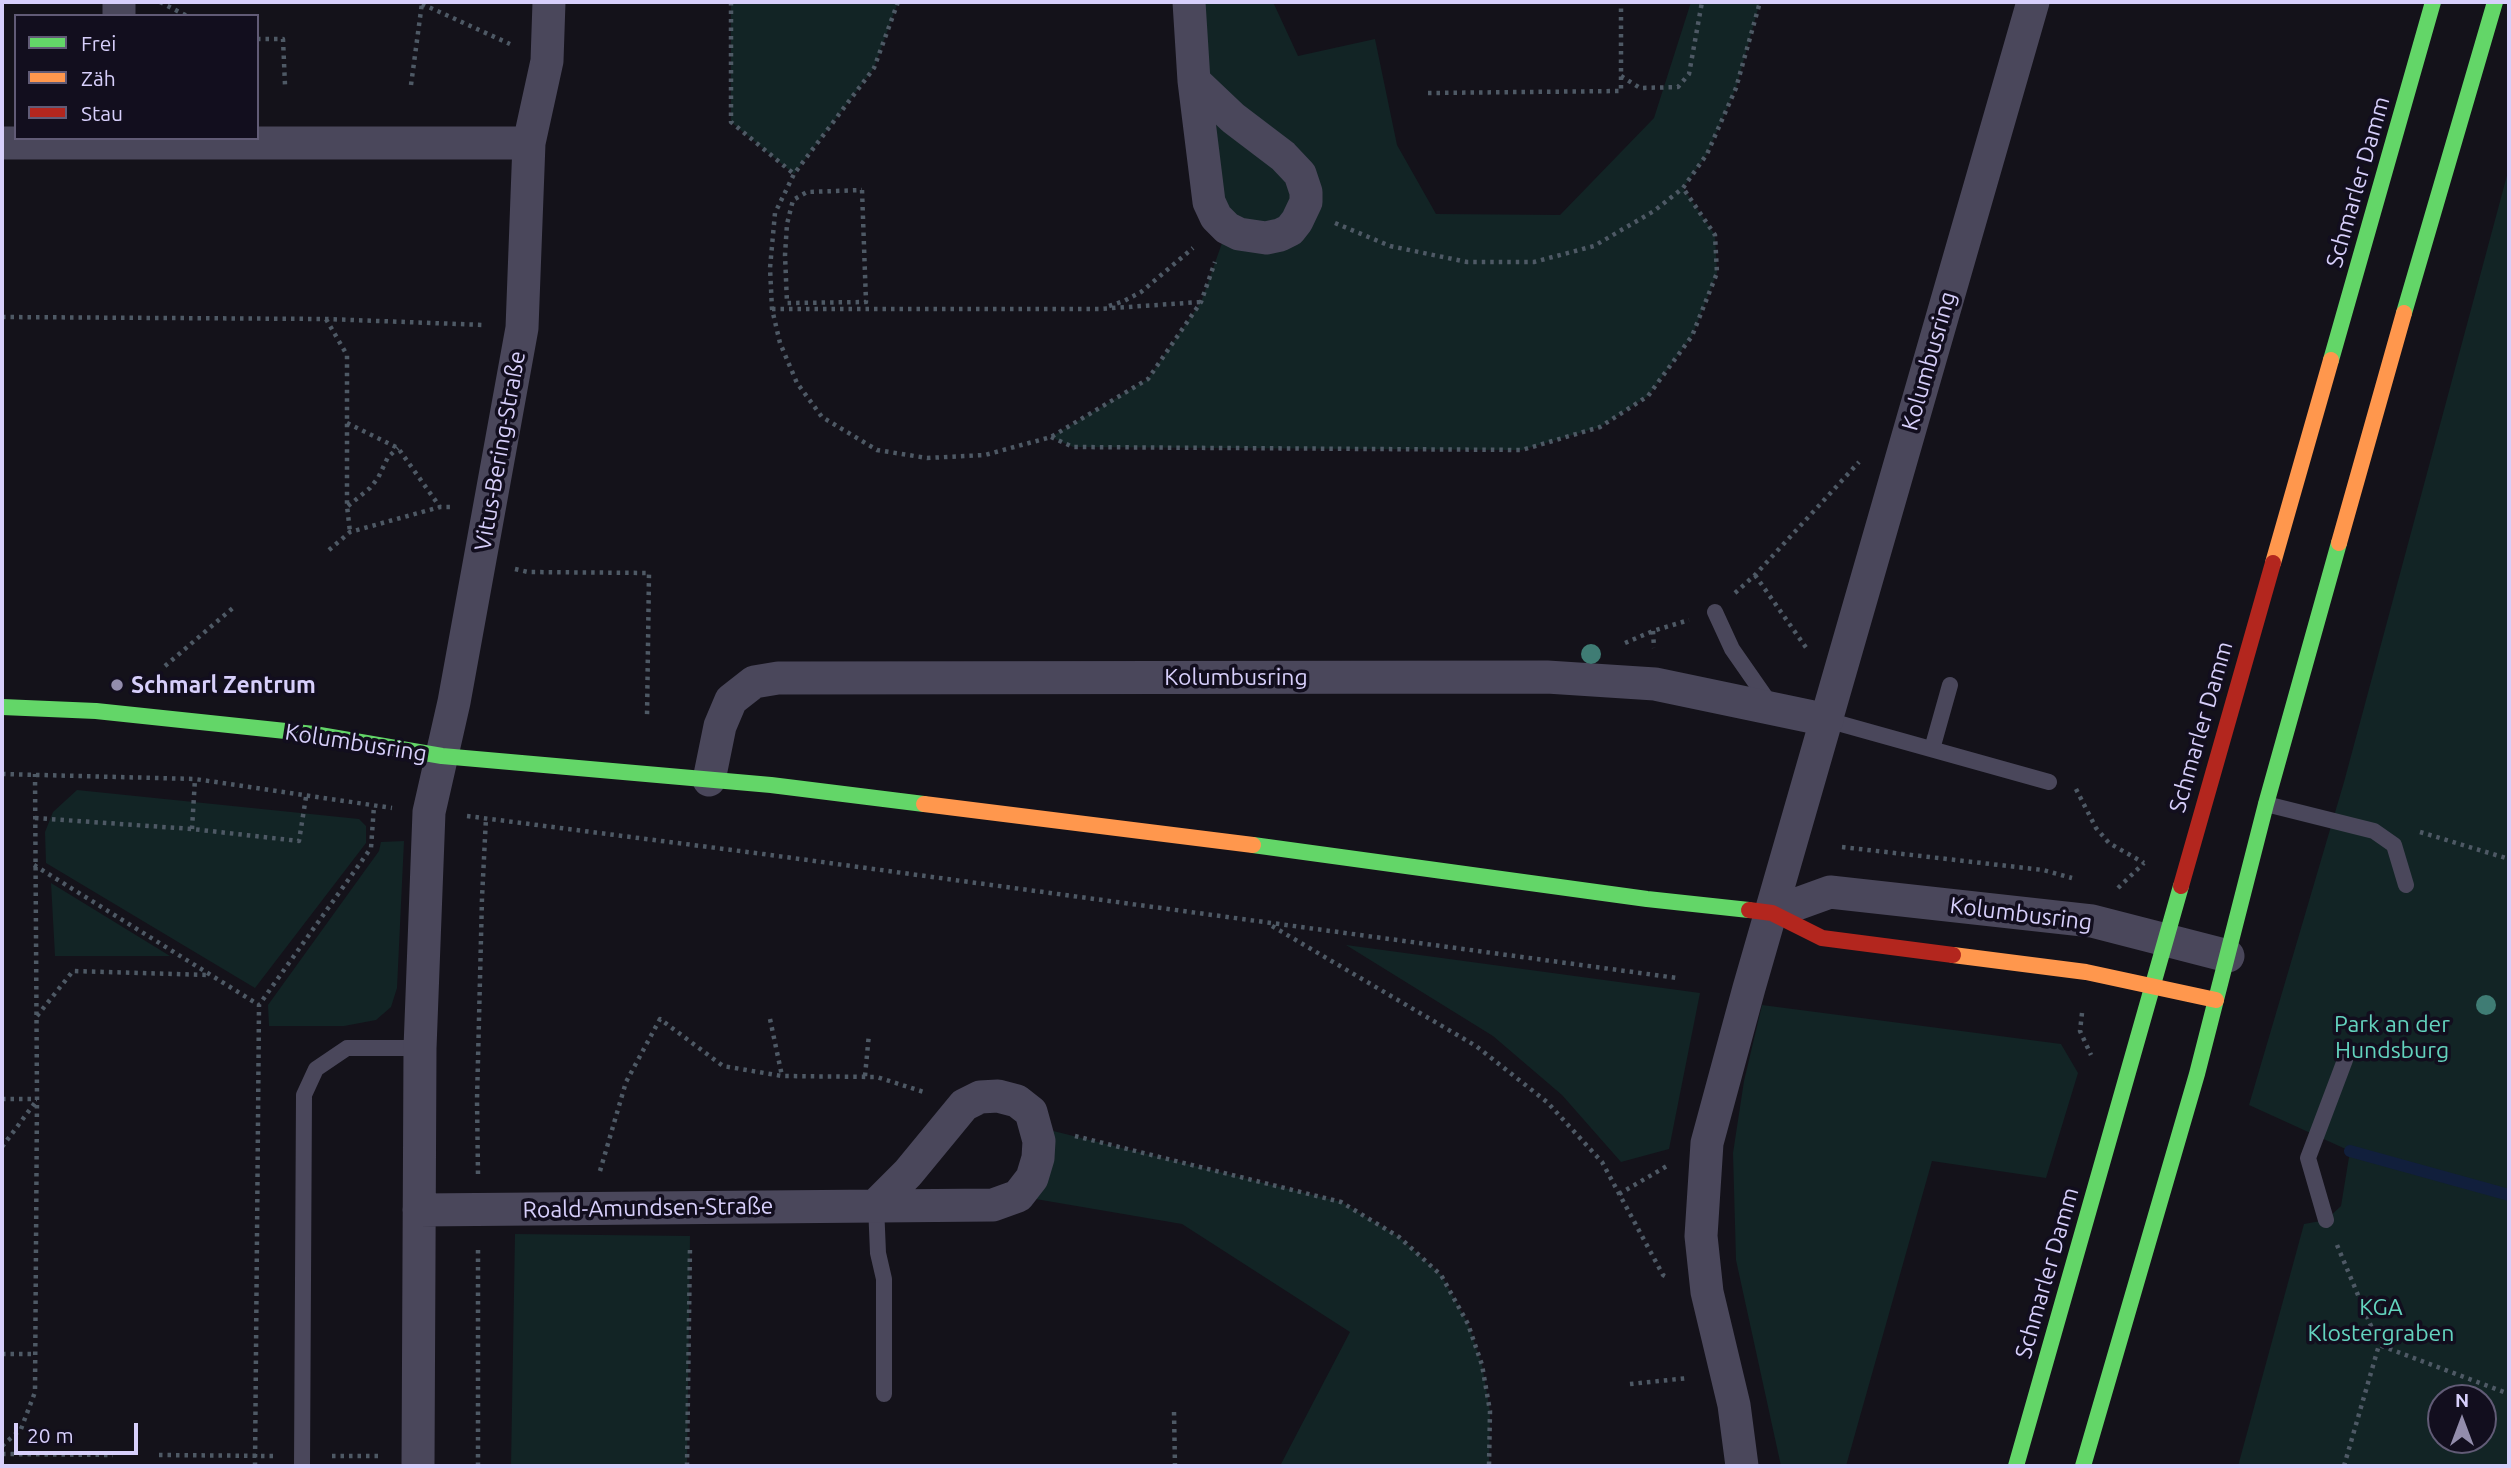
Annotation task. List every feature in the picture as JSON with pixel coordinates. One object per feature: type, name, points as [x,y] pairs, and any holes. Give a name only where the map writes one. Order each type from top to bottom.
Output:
[{"type":"street","name":"Vitus-Bering-Straße","points":[[442,756],[522,328],[529,142],[547,61],[549,2]]},
{"type":"street","points":[[1189,2],[1194,81],[1209,202],[1216,218],[1227,229],[1253,237],[1280,235],[1290,230],[1306,202],[1305,184],[1293,165],[1233,118],[1194,81]]},
{"type":"street","name":"Kolumbusring","points":[[1772,913],[2033,2]]},
{"type":"street","name":"Schmarler Damm","points":[[2015,1466],[2434,2]]},
{"type":"street","points":[[2083,1466],[2216,1000],[2266,803],[2448,158],[2495,2]]},
{"type":"street","points":[[2,144],[119,141],[529,142]]},
{"type":"street","name":"Kolumbusring","points":[[709,780],[720,726],[731,700],[754,682],[778,678],[1547,677],[1655,684],[1827,720]]},
{"type":"street","name":"Kolumbusring","points":[[2,707],[96,711],[314,734],[442,756],[771,785],[1772,913],[1822,938],[2086,972],[2216,1000]]},
{"type":"street","points":[[418,1466],[420,1048],[429,813],[442,756]]},
{"type":"street","name":"Kolumbusring","points":[[1772,913],[1830,892],[2092,921],[2228,956]]},
{"type":"street","points":[[1742,1466],[1734,1405],[1707,1292],[1701,1236],[1707,1143],[1772,913]]},
{"type":"street","points":[[876,1205],[908,1173],[964,1105],[979,1097],[998,1096],[1017,1101],[1031,1112],[1037,1127]]},
{"type":"street","name":"Roald-Amundsen-Straße","points":[[419,1210],[993,1205],[1018,1196],[1032,1178],[1038,1158],[1037,1127]]},
{"type":"lane","points":[[1715,612],[1732,649],[1773,709]]},
{"type":"lane","points":[[1932,749],[1950,685]]},
{"type":"lane","points":[[1827,720],[2049,782]]},
{"type":"lane","points":[[2266,803],[2374,831],[2395,845],[2406,885]]},
{"type":"lane","points":[[302,1466],[304,1095],[316,1069],[347,1048],[420,1048]]},
{"type":"lane","points":[[2326,1220],[2308,1158],[2345,1060]]},
{"type":"lane","points":[[876,1205],[878,1253],[884,1279],[884,1394]]},
{"type":"path","points":[[160,2],[183,14]]},
{"type":"path","points":[[731,2],[731,122],[794,174]]},
{"type":"path","points":[[898,2],[874,68],[794,174],[775,213],[770,268],[772,309],[780,343],[797,383],[822,417],[877,450],[928,458],[985,455],[1051,437],[1148,379],[1201,302],[1227,229]]},
{"type":"path","points":[[1428,93],[1621,91],[1621,2]]},
{"type":"path","points":[[1621,76],[1640,88],[1678,87],[1689,74],[1702,2]]},
{"type":"path","points":[[1306,202],[1318,216],[1390,246],[1467,262],[1534,262],[1594,246],[1654,211],[1683,188],[1707,154],[1736,88],[1760,2]]},
{"type":"path","points":[[411,85],[422,3],[547,61]]},
{"type":"path","points":[[259,39],[283,39],[285,85]]},
{"type":"path","points":[[1051,437],[1073,447],[1522,450],[1600,427],[1648,396],[1692,336],[1717,272],[1715,235],[1683,188]]},
{"type":"path","points":[[862,190],[866,302],[787,303],[785,255],[787,224],[793,200],[807,192],[862,190]]},
{"type":"path","points":[[1099,309],[1141,292],[1192,248],[1227,229]]},
{"type":"path","points":[[772,309],[1099,309],[1201,302]]},
{"type":"path","points":[[2,317],[326,319],[492,325]]},
{"type":"path","points":[[326,319],[347,355],[347,506],[350,532]]},
{"type":"path","points":[[347,423],[397,448],[440,507]]},
{"type":"path","points":[[347,506],[370,488],[388,457],[397,448]]},
{"type":"path","points":[[1618,646],[1653,631],[1715,612],[1755,575],[1861,460]]},
{"type":"path","points":[[329,550],[350,532],[440,507],[464,506]]},
{"type":"path","points":[[510,568],[528,572],[649,573],[647,718]]},
{"type":"path","points":[[1755,575],[1813,657]]},
{"type":"path","points":[[165,666],[233,607]]},
{"type":"path","points":[[2,774],[195,779],[306,797],[763,854],[1270,925],[1677,978]]},
{"type":"path","points":[[2,1446],[21,1429],[35,1392],[35,774]]},
{"type":"path","points":[[192,829],[195,779]]},
{"type":"path","points":[[2074,785],[2096,828],[2109,843],[2144,863]]},
{"type":"path","points":[[35,818],[192,829],[299,841],[306,797]]},
{"type":"path","points":[[478,1466],[477,1100],[486,818]]},
{"type":"path","points":[[2395,845],[2417,832],[2509,859]]},
{"type":"path","points":[[1842,847],[2043,870],[2083,881]]},
{"type":"path","points":[[34,865],[259,1005]]},
{"type":"path","points":[[1270,925],[1476,1046],[1547,1102],[1602,1162],[1663,1275],[1707,1292]]},
{"type":"path","points":[[36,1017],[73,971],[211,975]]},
{"type":"path","points":[[590,1209],[626,1082],[660,1020],[723,1066],[782,1076],[877,1077],[964,1105]]},
{"type":"path","points":[[770,1020],[782,1076]]},
{"type":"path","points":[[865,1076],[869,1034]]},
{"type":"path","points":[[2,1100],[37,1099]]},
{"type":"path","points":[[2,1147],[37,1099]]},
{"type":"path","points":[[1037,1127],[1341,1202],[1399,1237],[1441,1275],[1468,1324],[1482,1365],[1490,1411],[1489,1466]]},
{"type":"path","points":[[1619,1194],[1707,1143]]},
{"type":"path","points":[[687,1466],[692,1207]]},
{"type":"path","points":[[2326,1220],[2379,1345],[2344,1466]]},
{"type":"path","points":[[2379,1345],[2509,1394]]},
{"type":"path","points":[[2,1354],[35,1354]]},
{"type":"path","points":[[1630,1384],[1726,1373]]},
{"type":"path","points":[[1174,1412],[1175,1466]]},
{"type":"path","points":[[2,1454],[113,1455]]},
{"type":"green space","points":[[731,2],[898,2],[874,68],[794,174],[731,122]]},
{"type":"green space","points":[[1189,2],[1273,2],[1298,56],[1375,39],[1397,145],[1436,214],[1560,215],[1654,118],[1691,2],[1760,2],[1736,88],[1707,154],[1683,188],[1715,235],[1717,273],[1692,336],[1648,396],[1600,427],[1522,450],[1073,447],[1051,437],[1148,379],[1201,302],[1227,229]]},
{"type":"green space","name":"Park an der Hundsburg","points":[[2509,168],[2509,1466],[2238,1466],[2304,1224],[2326,1220],[2341,1206],[2350,1151],[2249,1105],[2344,782]]},
{"type":"green space","points":[[77,790],[359,819],[366,826],[366,843],[255,988],[46,863],[45,832],[53,812]]},
{"type":"green space","points":[[404,841],[397,988],[391,1007],[376,1020],[344,1026],[269,1026],[268,1005],[379,851],[381,842]]},
{"type":"green space","points":[[51,883],[170,956],[55,956]]},
{"type":"green space","points":[[1346,945],[1700,993],[1669,1149],[1621,1162],[1562,1095],[1493,1036]]},
{"type":"green space","points":[[1762,1005],[2061,1044],[2078,1073],[2046,1178],[1932,1161],[1846,1466],[1781,1466],[1736,1260],[1733,1153],[1744,1081]]},
{"type":"green space","points":[[1037,1127],[1341,1202],[1399,1237],[1441,1275],[1468,1324],[1482,1365],[1490,1411],[1489,1466],[1280,1466],[1350,1332],[1182,1224],[1018,1196]]},
{"type":"green space","points":[[515,1234],[690,1236],[687,1466],[511,1466]]},
{"type":"waterway","points":[[2350,1151],[2509,1195]]},
{"type":"traffic: fast","points":[[2331,360],[2433,2]]},
{"type":"traffic: fast","points":[[2404,313],[2495,2]]},
{"type":"traffic: fast","points":[[2083,1466],[2197,1074],[2266,804],[2339,543]]},
{"type":"traffic: fast","points":[[2,707],[96,711],[314,734],[442,756],[771,785],[924,804]]},
{"type":"traffic: fast","points":[[1253,845],[1647,899],[1749,910]]},
{"type":"traffic: fast","points":[[2016,1466],[2181,886]]},
{"type":"traffic: slow","points":[[2339,543],[2404,313]]},
{"type":"traffic: slow","points":[[2273,563],[2331,360]]},
{"type":"traffic: slow","points":[[924,804],[1253,845]]},
{"type":"traffic: slow","points":[[1953,955],[2086,972],[2216,1000]]},
{"type":"traffic: jam","points":[[2181,886],[2273,563]]},
{"type":"traffic: jam","points":[[1749,910],[1772,913],[1822,938],[1953,955]]},
{"type":"place","name":"Schmarl Zentrum","points":[[117,685]]},
{"type":"park label","name":"KGA Klostergraben","points":[[2381,1320]]}]
